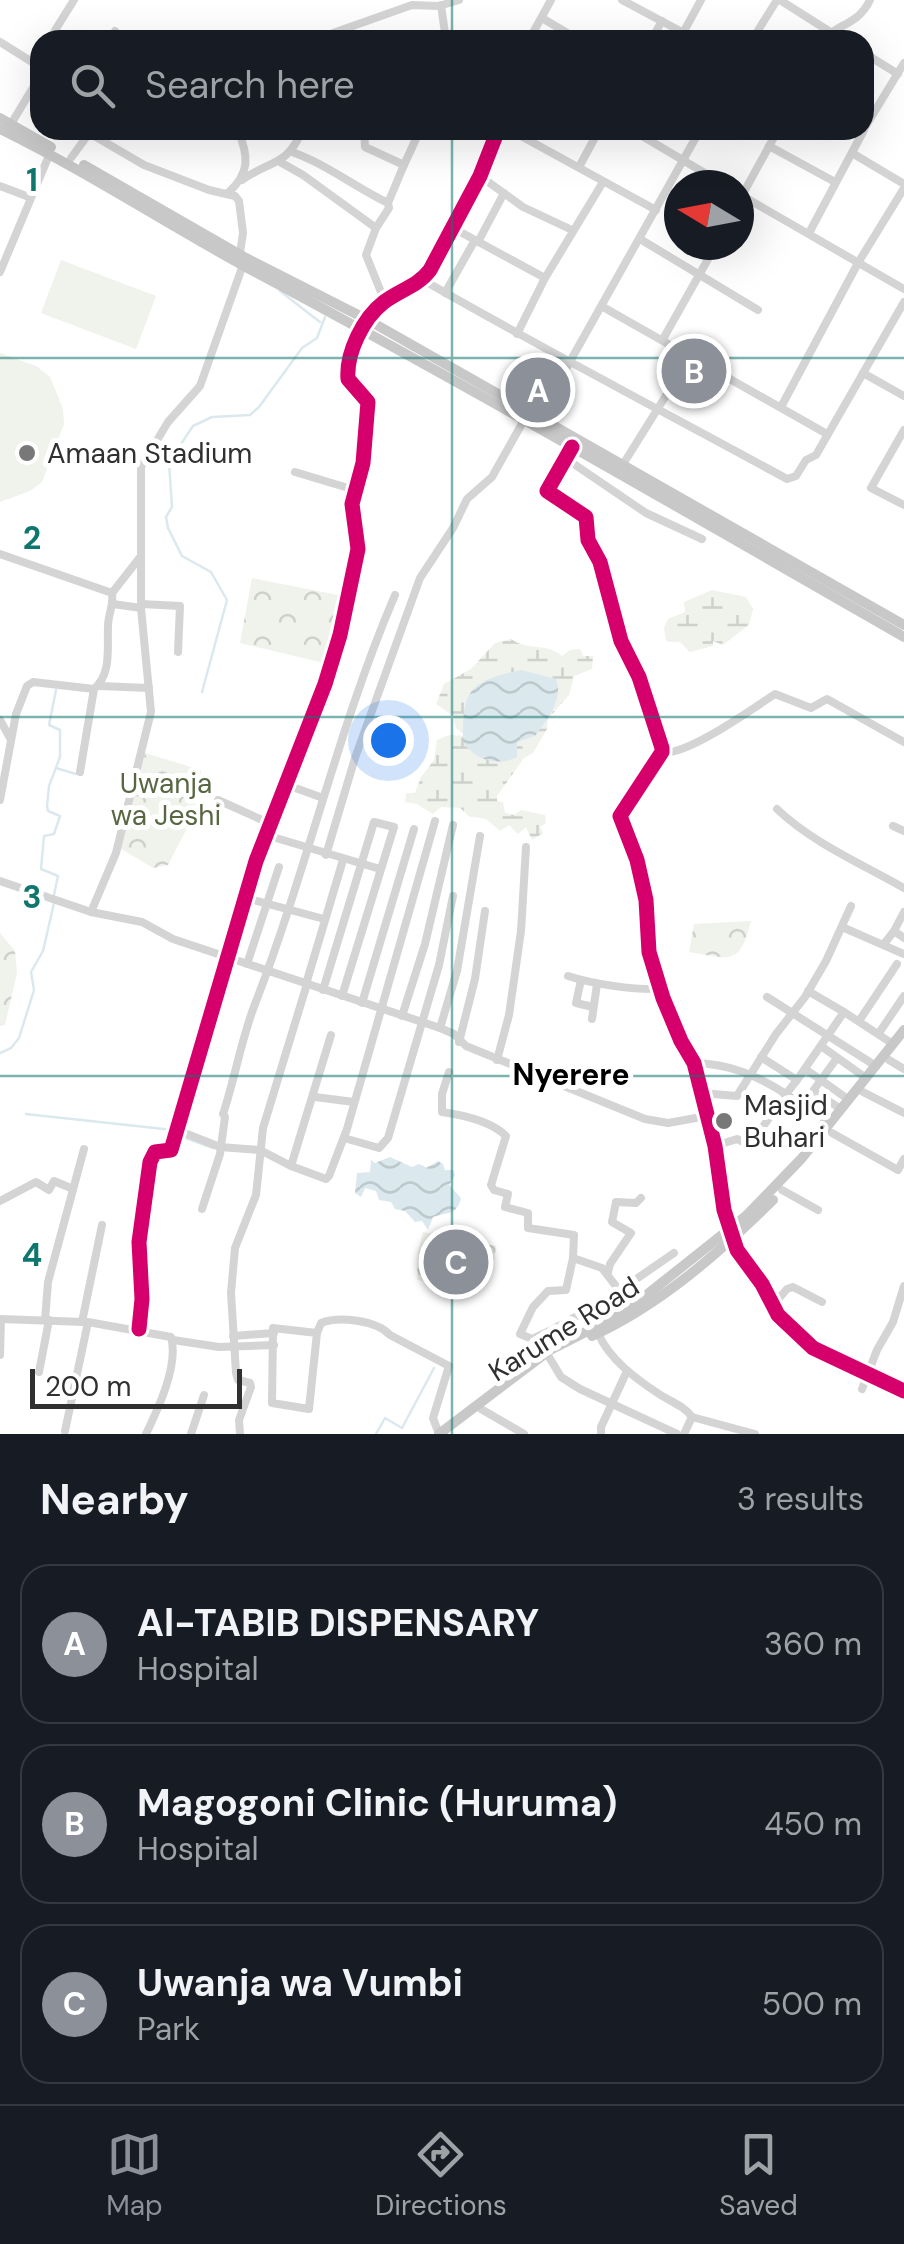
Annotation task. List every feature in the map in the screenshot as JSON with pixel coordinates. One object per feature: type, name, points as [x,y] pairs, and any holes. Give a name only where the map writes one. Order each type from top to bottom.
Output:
[{"type":"main road","points":[[4,124],[50,154],[366,324],[904,637]]},
{"type":"main road","points":[[4,124],[30,137]]},
{"type":"main road","points":[[36,140],[243,259]]},
{"type":"main road","points":[[532,421],[622,466],[904,625]]},
{"type":"main road","points":[[439,1434],[532,1362],[632,1307],[732,1234],[832,1128],[866,1078],[899,1043],[904,1030]]},
{"type":"main road","name":"Karume Road","points":[[450,1434],[549,1358],[638,1314],[732,1234],[782,1190],[864,1092],[899,1043]]},
{"type":"street","points":[[55,30],[74,0]]},
{"type":"street","points":[[341,30],[412,5],[441,5],[458,0]]},
{"type":"street","points":[[535,30],[551,0]]},
{"type":"street","points":[[622,0],[678,30]]},
{"type":"street","points":[[685,30],[701,0]]},
{"type":"street","points":[[759,30],[779,0],[820,30]]},
{"type":"street","points":[[839,30],[858,19],[870,0]]},
{"type":"street","points":[[441,5],[445,30]]},
{"type":"street","points":[[542,18],[561,30]]},
{"type":"street","points":[[656,30],[662,21]]},
{"type":"street","points":[[0,42],[30,58]]},
{"type":"street","points":[[874,59],[898,74]]},
{"type":"street","points":[[874,111],[904,63]]},
{"type":"street","points":[[892,83],[904,91]]},
{"type":"street","points":[[4,124],[30,89]]},
{"type":"street","points":[[71,158],[84,140]]},
{"type":"street","points":[[91,912],[98,889],[111,872],[150,712],[141,606],[141,467],[168,422],[200,386],[243,259],[238,201],[228,193],[209,190],[144,164],[105,140]]},
{"type":"street","points":[[242,140],[246,148],[242,180]]},
{"type":"street","points":[[228,193],[254,171],[280,162],[292,152],[297,140]]},
{"type":"street","points":[[365,140],[365,147],[404,165]]},
{"type":"street","points":[[384,302],[366,255],[415,140]]},
{"type":"street","points":[[139,1329],[139,1242],[150,1162],[155,1152],[170,1152],[266,835],[325,684],[348,604],[358,549],[352,504],[362,462],[368,402],[353,388],[347,372],[352,349],[384,302],[423,280],[480,176],[494,140]]},
{"type":"street","points":[[529,140],[656,210]]},
{"type":"street","points":[[579,167],[593,140]]},
{"type":"street","points":[[650,140],[701,170]]},
{"type":"street","points":[[326,855],[354,758],[420,578],[454,528],[467,499],[492,477],[571,360],[694,140]]},
{"type":"street","points":[[754,172],[772,140]]},
{"type":"street","points":[[809,233],[858,140]]},
{"type":"street","points":[[769,146],[835,182]]},
{"type":"street","points":[[292,152],[312,158],[328,172],[388,203]]},
{"type":"street","points":[[781,407],[904,186],[852,153]]},
{"type":"street","points":[[0,272],[50,154]]},
{"type":"street","points":[[280,162],[376,228]]},
{"type":"street","points":[[480,176],[524,207],[572,230]]},
{"type":"street","points":[[517,334],[572,230],[603,182]]},
{"type":"street","points":[[0,186],[29,197]]},
{"type":"street","points":[[445,293],[504,193]]},
{"type":"street","points":[[754,204],[904,289]]},
{"type":"street","points":[[452,228],[545,278]]},
{"type":"street","points":[[640,239],[758,310]]},
{"type":"street","points":[[663,339],[707,260]]},
{"type":"street","points":[[423,280],[787,479],[796,476],[806,460],[816,456],[904,302]]},
{"type":"street","points":[[602,307],[826,434]]},
{"type":"street","points":[[622,466],[690,357]]},
{"type":"street","points":[[863,373],[904,396]]},
{"type":"street","points":[[904,431],[871,488],[904,505]]},
{"type":"street","points":[[572,446],[548,492],[586,517],[588,540],[600,562],[620,641],[639,676],[662,752]]},
{"type":"street","points":[[565,458],[646,513],[702,539]]},
{"type":"street","points":[[296,472],[355,490]]},
{"type":"street","points":[[0,554],[112,593]]},
{"type":"street","points":[[80,772],[96,688],[107,661],[112,593],[141,556]]},
{"type":"street","points":[[202,1209],[220,1150],[223,1114],[306,848],[395,594]]},
{"type":"street","points":[[114,604],[180,606],[178,652]]},
{"type":"street","points":[[0,800],[16,714],[30,683],[149,688]]},
{"type":"street","points":[[662,752],[673,753],[700,743],[774,694],[815,708],[827,699],[904,742]]},
{"type":"street","points":[[12,740],[0,719],[16,714]]},
{"type":"street","points":[[662,752],[620,816],[638,860],[646,900],[648,952],[681,1041],[694,1063],[737,1250],[778,1316],[813,1348],[904,1391]]},
{"type":"street","points":[[287,785],[323,798]]},
{"type":"street","points":[[218,800],[271,824]]},
{"type":"street","points":[[777,808],[795,827],[818,836],[837,852],[904,888]]},
{"type":"street","points":[[323,990],[358,865],[376,820],[394,827],[342,996]]},
{"type":"street","points":[[176,1132],[220,1150],[260,1150],[328,1178],[344,1138],[435,822]]},
{"type":"street","points":[[402,1016],[425,944],[453,825]]},
{"type":"street","points":[[893,826],[904,831]]},
{"type":"street","points":[[362,1003],[414,829]]},
{"type":"street","points":[[266,835],[380,869]]},
{"type":"street","points":[[440,1028],[457,971],[480,836]]},
{"type":"street","points":[[497,1060],[512,996],[526,847]]},
{"type":"street","points":[[240,1434],[240,1420],[252,1386],[238,1380],[231,1292],[235,1248],[256,1195],[263,1128],[343,860]]},
{"type":"street","points":[[247,964],[279,867]]},
{"type":"street","points":[[0,882],[91,912],[138,921],[174,940],[440,1028],[497,1060],[645,1119],[668,1123],[707,1116]]},
{"type":"street","points":[[344,1138],[379,1148],[388,1138],[439,965],[452,896]]},
{"type":"street","points":[[246,898],[324,919]]},
{"type":"street","points":[[701,1093],[737,1096],[808,991],[851,906]]},
{"type":"street","points":[[459,1042],[475,979],[485,911]]},
{"type":"street","points":[[884,944],[904,912]]},
{"type":"street","points":[[842,927],[904,954],[901,966],[859,1021]]},
{"type":"street","points":[[894,931],[904,938]]},
{"type":"street","points":[[568,976],[597,984],[660,989]]},
{"type":"street","points":[[581,980],[576,1003],[593,1006]]},
{"type":"street","points":[[592,1019],[597,984]]},
{"type":"street","points":[[808,991],[899,1043]]},
{"type":"street","points":[[879,1033],[904,996]]},
{"type":"street","points":[[767,997],[876,1066]]},
{"type":"street","points":[[715,1146],[737,1139],[750,1145],[844,1012]]},
{"type":"street","points":[[292,1166],[331,1035]]},
{"type":"street","points":[[822,1046],[866,1078]]},
{"type":"street","points":[[762,1056],[797,1080]]},
{"type":"street","points":[[837,1058],[813,1091],[845,1105]]},
{"type":"street","points":[[889,1060],[904,1069]]},
{"type":"street","points":[[694,1063],[729,1066],[750,1074],[901,1171],[904,1159]]},
{"type":"street","points":[[805,1069],[821,1080]]},
{"type":"street","points":[[449,1072],[442,1094],[442,1112],[476,1120],[502,1130],[506,1136],[492,1188],[508,1194],[508,1209],[530,1215],[528,1228],[574,1235],[566,1290],[548,1290],[533,1307],[520,1334],[532,1339],[552,1329],[622,1289],[674,1253]]},
{"type":"street","points":[[864,1092],[904,1112]]},
{"type":"street","points":[[315,1097],[354,1102]]},
{"type":"street","points":[[39,1372],[47,1320],[45,1295],[84,1149]]},
{"type":"street","points":[[0,1201],[36,1182],[49,1190],[54,1181],[73,1189]]},
{"type":"street","points":[[782,1190],[818,1210]]},
{"type":"street","points":[[608,1272],[631,1233],[612,1222],[616,1202],[636,1203],[641,1198]]},
{"type":"street","points":[[64,1431],[102,1225]]},
{"type":"street","points":[[572,1258],[608,1272],[632,1307]]},
{"type":"street","points":[[644,1274],[656,1290]]},
{"type":"street","points":[[862,1389],[893,1322],[904,1286]]},
{"type":"street","points":[[774,1304],[790,1287],[822,1302]]},
{"type":"street","points":[[0,1355],[0,1319],[85,1322],[139,1329],[206,1346],[274,1333]]},
{"type":"street","points":[[317,1333],[273,1328],[272,1403],[305,1410],[310,1402],[321,1324],[328,1320],[360,1322],[384,1328],[390,1336],[448,1364],[434,1418],[439,1434]]},
{"type":"street","points":[[552,1329],[562,1344]]},
{"type":"street","points":[[598,1333],[627,1371],[692,1417],[755,1434]]},
{"type":"street","points":[[146,1434],[170,1367],[173,1340]]},
{"type":"street","points":[[234,1341],[274,1345]]},
{"type":"street","points":[[549,1358],[560,1377],[681,1434],[692,1417]]},
{"type":"street","points":[[602,1434],[601,1426],[627,1371]]},
{"type":"street","points":[[192,1434],[204,1395]]},
{"type":"street","points":[[480,1408],[524,1434]]},
{"type":"green space","points":[[61,260],[156,296],[136,349],[41,313]]},
{"type":"green space","name":"Amaan Stadium","points":[[0,353],[36,366],[50,377],[63,409],[64,424],[42,482],[0,502]]},
{"type":"green space","points":[[252,578],[343,596],[328,664],[240,643]]},
{"type":"green space","points":[[712,590],[746,597],[753,609],[749,625],[723,645],[713,641],[713,646],[690,652],[680,642],[666,641],[664,628],[668,619],[685,612],[684,602]]},
{"type":"green space","points":[[511,639],[562,656],[580,649],[583,656],[593,656],[592,669],[574,676],[569,695],[548,719],[547,729],[533,753],[524,758],[497,796],[505,813],[514,815],[521,810],[545,815],[546,823],[540,827],[543,833],[532,840],[526,827],[518,834],[509,825],[500,831],[486,819],[469,816],[460,808],[441,807],[433,814],[405,802],[406,793],[415,793],[434,760],[437,740],[449,735],[466,736],[456,728],[453,716],[436,704],[444,684],[471,669],[495,643]]},
{"type":"green space","name":"Uwanja wa Jeshi","points":[[145,753],[201,770],[199,805],[168,865],[153,868],[118,847]]},
{"type":"green space","points":[[751,921],[742,947],[731,956],[689,952],[694,924]]},
{"type":"green space","points":[[0,933],[15,951],[17,973],[5,1025],[0,1026]]},
{"type":"green space","points":[[423,1232],[496,1246],[488,1276],[471,1286],[417,1280]]},
{"type":"water","points":[[521,670],[556,679],[558,694],[553,709],[535,736],[517,742],[517,757],[495,761],[480,757],[463,742],[467,699],[480,684]]},
{"type":"water","points":[[390,1157],[412,1167],[419,1164],[426,1168],[438,1161],[445,1170],[453,1170],[455,1175],[449,1185],[461,1198],[457,1208],[433,1217],[428,1230],[422,1221],[415,1222],[391,1202],[379,1200],[376,1191],[365,1188],[361,1197],[355,1193],[357,1173],[370,1172],[371,1160],[375,1163]]},
{"type":"waterway","points":[[280,291],[320,322]]},
{"type":"waterway","points":[[202,692],[227,600],[211,572],[182,556],[168,528],[166,517],[172,507],[169,462],[193,426],[212,417],[250,415],[259,407],[302,348],[317,338],[325,317]]},
{"type":"waterway","points":[[54,895],[58,876],[41,869],[44,836],[54,834],[60,816],[48,811],[47,806],[49,786],[60,757],[60,730],[49,725],[56,690]]},
{"type":"waterway","points":[[56,768],[76,774]]},
{"type":"waterway","points":[[0,1053],[19,1038],[34,990],[31,972],[43,951],[54,903]]},
{"type":"waterway","points":[[26,1114],[173,1130]]},
{"type":"waterway","points":[[183,1137],[213,1148]]},
{"type":"waterway","points":[[376,1434],[385,1418],[402,1428],[434,1368]]},
{"type":"cycle path","points":[[139,1329],[139,1242],[150,1162],[155,1152],[171,1150],[256,861],[325,684],[340,635],[358,549],[352,504],[363,463],[368,402],[348,379],[353,347],[376,309],[430,270],[480,176],[494,140]]},
{"type":"cycle path","points":[[572,447],[547,491],[586,517],[588,540],[600,562],[621,641],[639,677],[662,748],[620,816],[637,860],[646,900],[649,952],[663,998],[694,1063],[715,1146],[724,1210],[737,1250],[762,1284],[778,1315],[813,1348],[904,1391]]},
{"type":"place","name":"Magogoni Clinic (Huruma)","points":[[694,371]]},
{"type":"place","name":"Al-TABIB DISPENSARY","points":[[538,390]]},
{"type":"place","name":"Amaan Stadium","points":[[27,453]]},
{"type":"place","name":"Masjid Buhari","points":[[724,1121]]},
{"type":"place","name":"Uwanja wa Vumbi","points":[[456,1262]]},
{"type":"district","name":"Nyerere","points":[[571,1074]]}]
